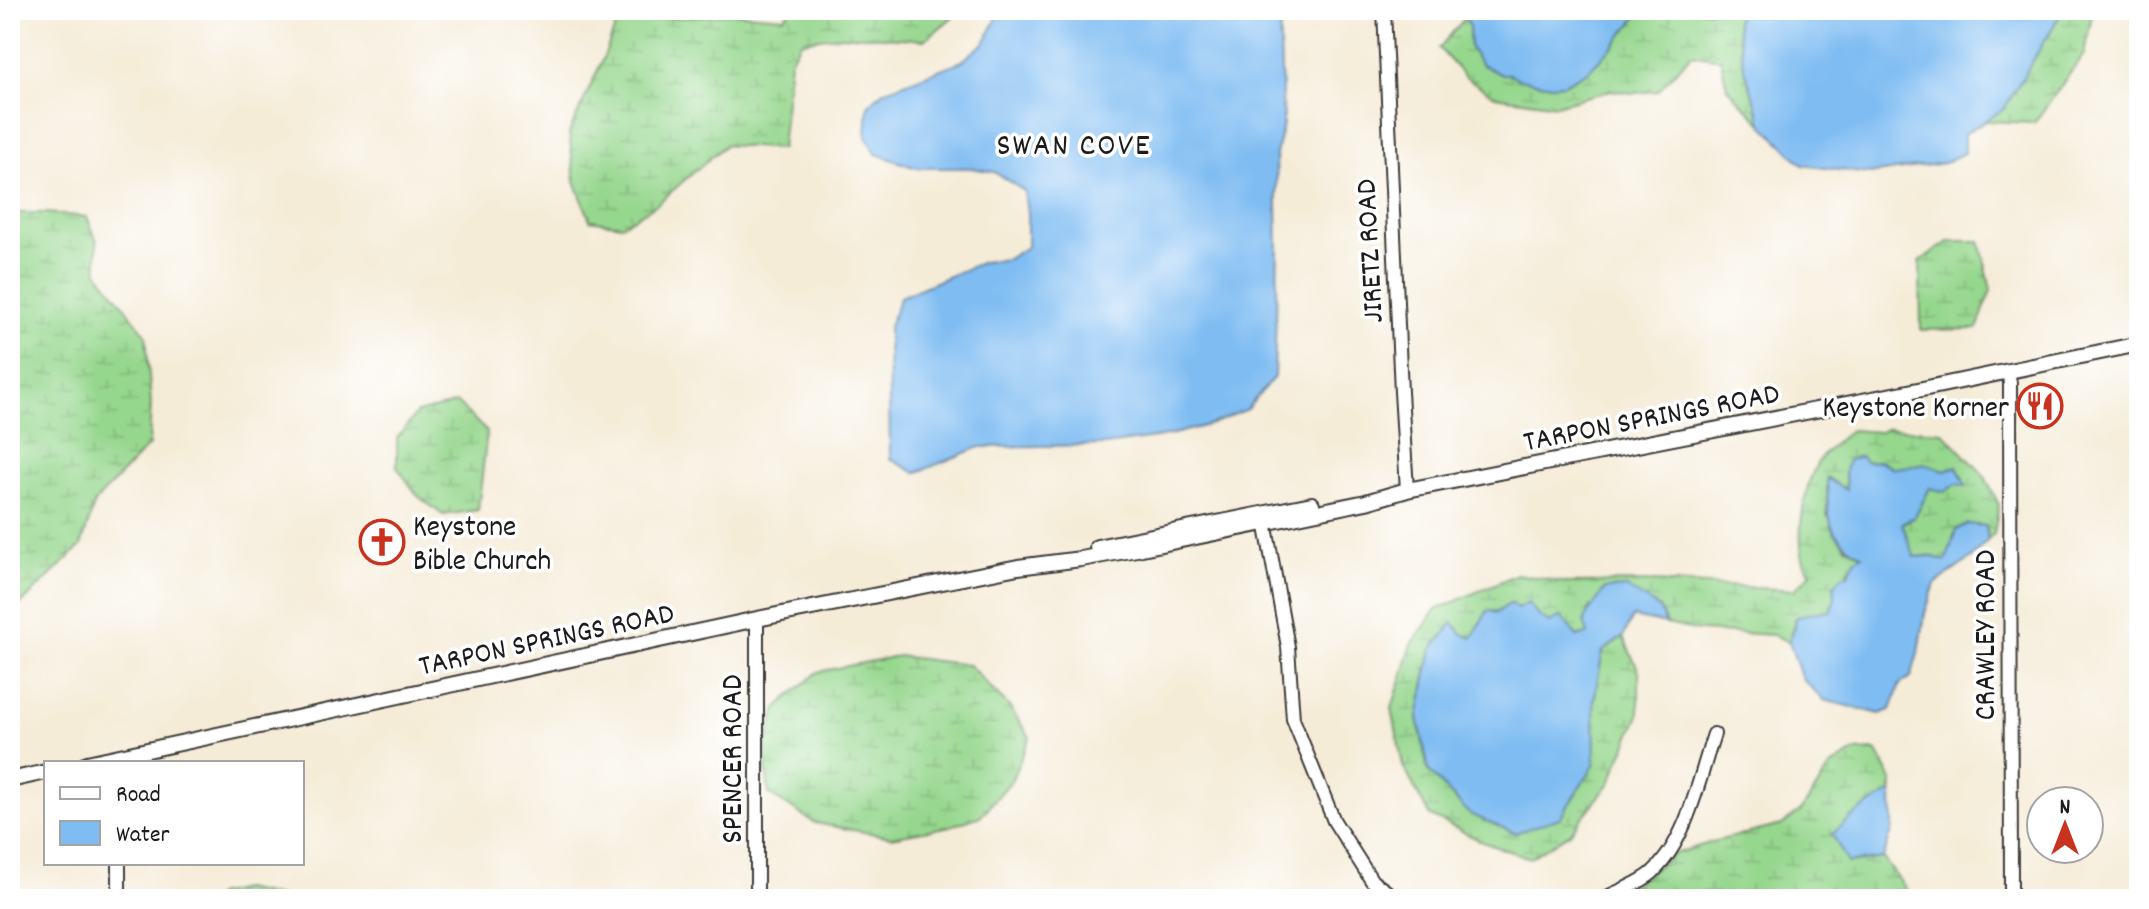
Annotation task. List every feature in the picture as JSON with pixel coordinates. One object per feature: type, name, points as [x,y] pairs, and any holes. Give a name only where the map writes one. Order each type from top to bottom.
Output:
[{"type":"main road","name":"TARPON SPRINGS ROAD","points":[[118,760],[757,619],[1018,567],[1081,559],[1265,518],[1366,502],[1407,490],[2139,344]]},
{"type":"main road","points":[[10,780],[44,772]]},
{"type":"street","name":"JIRETZ ROAD","points":[[1384,10],[1407,490]]},
{"type":"street","name":"CRAWLEY ROAD","points":[[2008,371],[2011,899]]},
{"type":"street","points":[[1265,518],[1288,647],[1293,719],[1334,821],[1372,881],[1397,899]]},
{"type":"street","name":"SPENCER ROAD","points":[[757,619],[757,899]]},
{"type":"street","points":[[1603,899],[1651,874],[1670,852],[1683,826],[1714,734]]},
{"type":"street","points":[[119,865],[119,899]]},
{"type":"green space","points":[[791,10],[956,10],[955,15],[925,40],[846,36],[800,42],[790,61],[781,149],[725,145],[656,205],[621,225],[590,220],[575,181],[569,133],[618,20],[734,13],[784,17]]},
{"type":"green space","points":[[1643,10],[1741,10],[1736,21],[1745,71],[1763,125],[1727,88],[1721,59],[1691,54],[1658,91],[1633,93],[1611,90],[1556,105],[1495,96],[1465,77],[1439,48],[1465,18],[1469,25],[1470,48],[1519,79],[1588,71]]},
{"type":"green space","points":[[2063,10],[2093,10],[2084,54],[2034,123],[1984,121],[2004,109]]},
{"type":"green space","points":[[10,213],[87,217],[97,241],[97,271],[146,334],[151,404],[149,445],[95,502],[81,546],[16,609],[10,619]]},
{"type":"green space","points":[[1950,241],[1980,241],[1991,290],[1977,329],[1921,330],[1920,261]]},
{"type":"green space","points":[[457,403],[487,432],[478,510],[443,515],[418,496],[397,467],[397,438],[417,413]]},
{"type":"green space","points":[[1887,428],[1943,432],[1984,475],[1999,505],[1994,534],[1988,540],[1986,526],[1956,530],[1946,561],[1930,556],[1915,557],[1902,524],[1915,516],[1930,487],[1957,466],[1943,471],[1927,464],[1893,468],[1880,461],[1865,462],[1845,471],[1846,491],[1828,478],[1827,515],[1834,525],[1834,532],[1846,547],[1863,554],[1847,572],[1831,611],[1795,619],[1789,642],[1774,635],[1699,631],[1666,624],[1659,608],[1605,590],[1588,610],[1588,634],[1577,637],[1561,617],[1550,623],[1517,609],[1488,611],[1473,638],[1462,634],[1453,623],[1432,649],[1418,717],[1428,771],[1594,764],[1594,700],[1603,651],[1623,637],[1639,671],[1639,715],[1610,783],[1570,833],[1530,858],[1485,843],[1429,815],[1403,766],[1392,708],[1412,644],[1436,610],[1517,574],[1567,583],[1653,582],[1794,590],[1811,573],[1802,550],[1802,518],[1808,486],[1818,462],[1851,430],[1879,432]]},
{"type":"green space","points":[[898,656],[969,665],[1010,708],[1030,737],[1011,781],[981,816],[951,826],[891,837],[815,823],[769,794],[764,750],[778,706],[818,672]]},
{"type":"green space","points":[[1876,750],[1892,780],[1892,792],[1862,809],[1848,863],[1883,858],[1908,892],[1907,899],[1615,899],[1674,854],[1782,825],[1802,810],[1831,766],[1856,751]]},
{"type":"green space","points":[[242,889],[288,899],[213,899],[216,895]]},
{"type":"water","points":[[997,10],[1279,10],[1283,124],[1276,154],[1278,251],[1274,377],[1247,409],[1212,424],[1162,437],[1105,445],[980,447],[916,473],[890,459],[888,329],[900,297],[982,262],[1007,259],[1027,247],[1027,213],[1024,191],[994,172],[971,168],[916,168],[876,154],[866,137],[868,106],[883,91],[962,61],[984,43],[996,20]]},
{"type":"water","points":[[1462,10],[1643,10],[1588,71],[1564,84],[1551,85],[1500,74],[1481,64],[1470,48],[1469,26]]},
{"type":"water","points":[[1741,10],[2063,10],[2004,109],[1964,134],[1964,153],[1944,163],[1869,174],[1803,165],[1763,125],[1745,71],[1736,21]]},
{"type":"water","points":[[1860,456],[1866,462],[1880,461],[1893,468],[1927,464],[1944,471],[1957,466],[1966,486],[1957,484],[1944,492],[1930,488],[1915,516],[1902,524],[1915,557],[1930,556],[1946,561],[1956,530],[1967,524],[1986,526],[1988,540],[1970,559],[1935,584],[1925,613],[1911,677],[1900,684],[1891,710],[1880,714],[1824,700],[1802,679],[1789,642],[1797,617],[1831,611],[1834,586],[1842,576],[1848,575],[1855,560],[1862,555],[1850,548],[1835,532],[1829,514],[1827,478],[1846,490],[1848,460]]},
{"type":"water","points":[[1627,588],[1659,608],[1666,624],[1633,617],[1623,637],[1603,651],[1594,700],[1595,764],[1560,818],[1515,833],[1469,814],[1429,771],[1418,717],[1432,649],[1453,623],[1462,634],[1472,638],[1488,610],[1496,613],[1511,603],[1517,609],[1528,603],[1550,623],[1561,616],[1577,637],[1588,634],[1584,620],[1605,589]]},
{"type":"water","points":[[1892,792],[1893,828],[1883,858],[1848,863],[1832,834],[1862,809]]},
{"type":"place","name":"Keystone Korner","points":[[2040,406]]},
{"type":"place","name":"Keystone Bible Church","points":[[382,542]]},
{"type":"district","name":"SWAN COVE","points":[[1074,143]]}]
